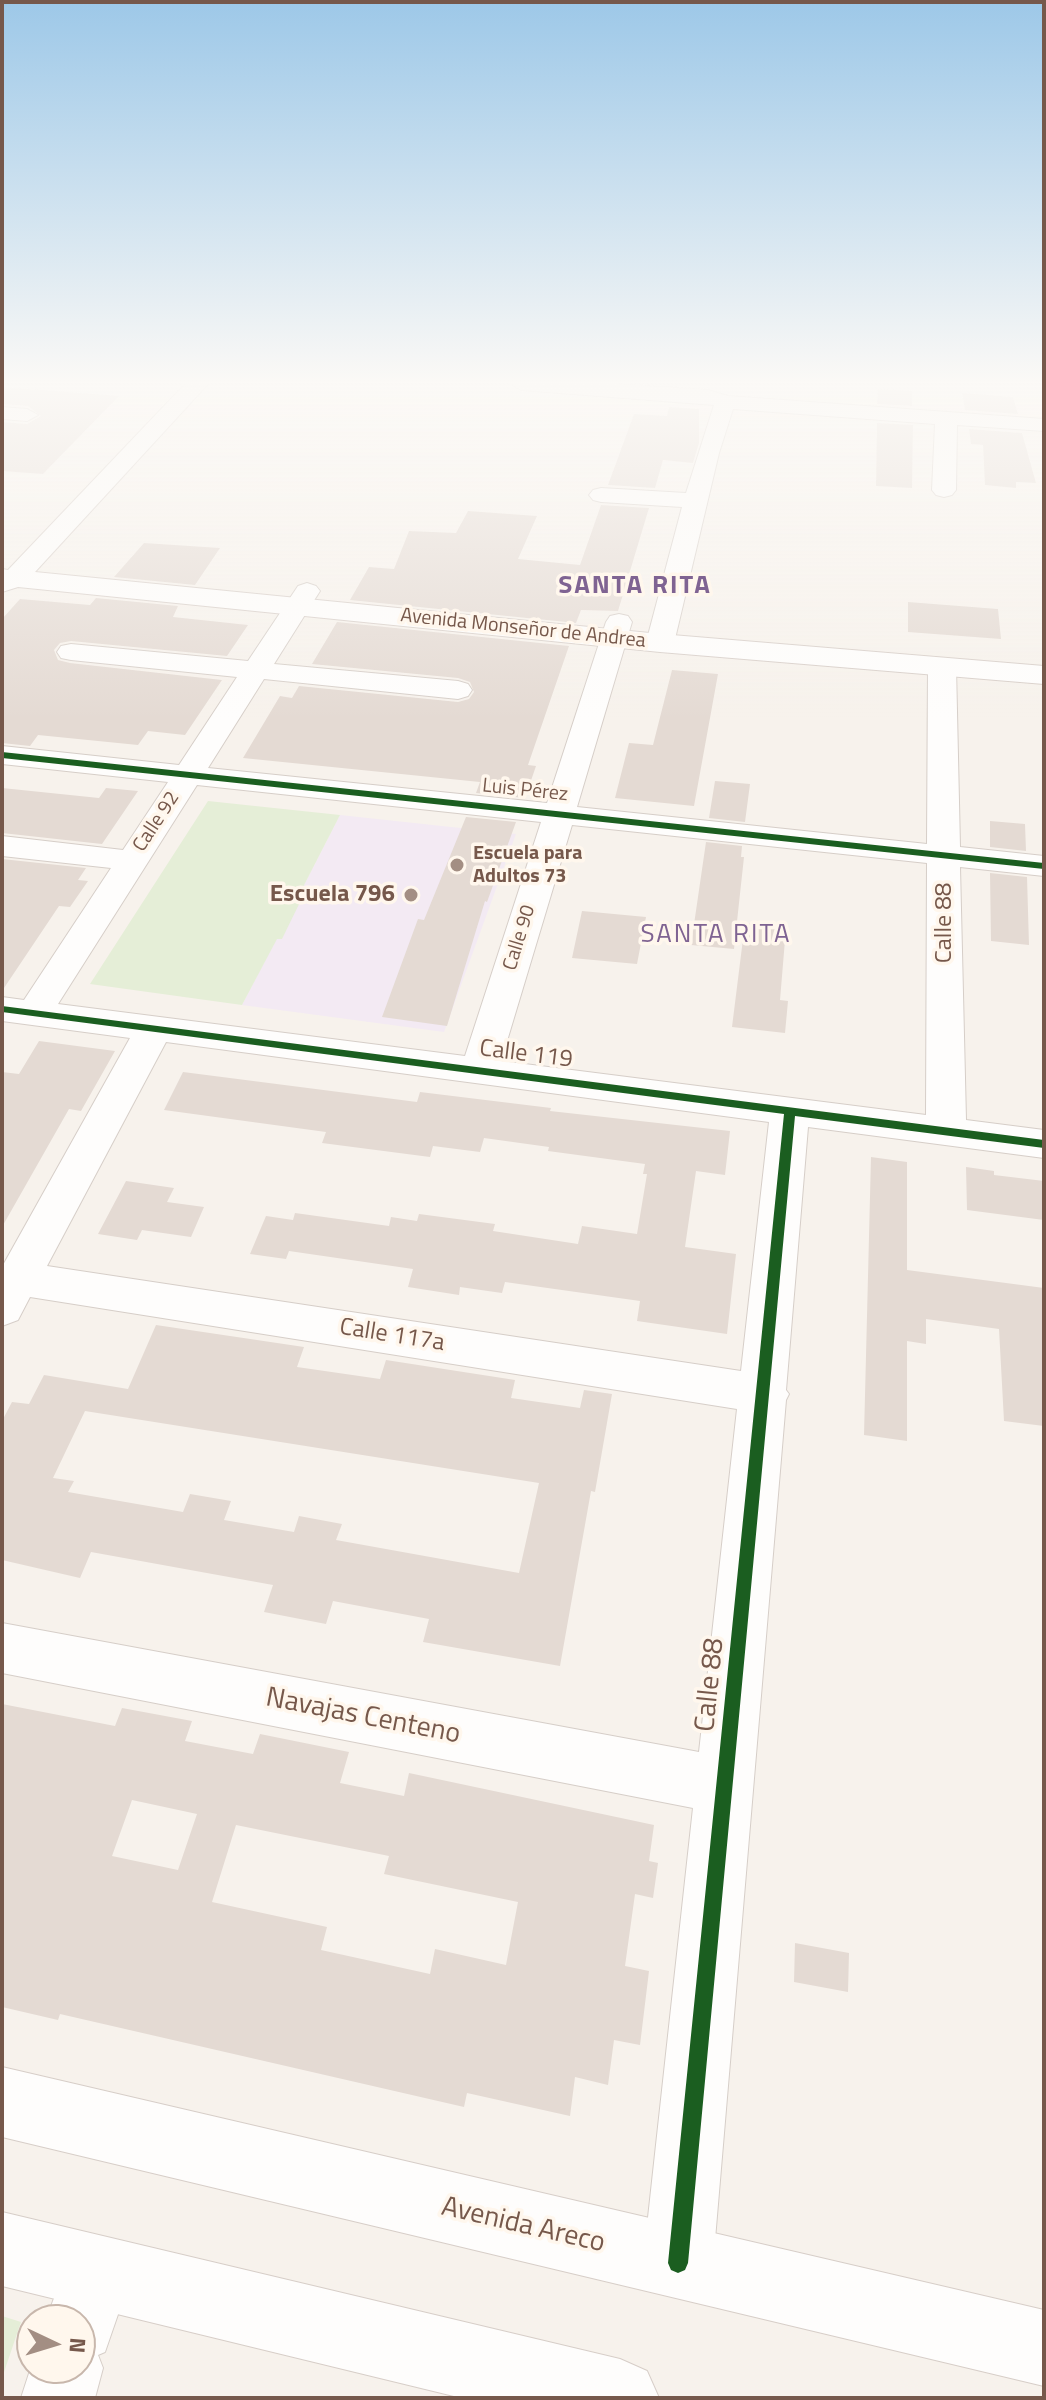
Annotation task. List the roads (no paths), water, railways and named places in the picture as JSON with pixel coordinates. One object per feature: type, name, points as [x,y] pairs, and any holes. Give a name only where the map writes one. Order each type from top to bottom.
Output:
[{"type":"main road","points":[[10,569],[73,496]]},
{"type":"main road","points":[[10,569],[84,496]]},
{"type":"main road","name":"Avenida Monseñor de Andrea","points":[[10,569],[662,634],[1044,659]]},
{"type":"main road","name":"Avenida Monseñor de Andrea","points":[[662,634],[1044,675]]},
{"type":"main road","name":"Avenida Areco","points":[[2,2102],[1044,2348]]},
{"type":"main road","points":[[2,2249],[88,2301],[620,2398]]},
{"type":"street","points":[[617,496],[696,501]]},
{"type":"street","points":[[662,634],[697,496]]},
{"type":"street","name":"Calle 92","points":[[18,1011],[132,861],[301,599]]},
{"type":"street","name":"Calle 90","points":[[479,1071],[617,630]]},
{"type":"street","points":[[71,652],[458,690]]},
{"type":"street","name":"Calle 88","points":[[942,666],[946,1131]]},
{"type":"street","name":"Luis Pérez","points":[[2,755],[1044,866]]},
{"type":"street","points":[[2,846],[132,861]]},
{"type":"street","name":"Calle 119","points":[[18,1011],[1044,1144]]},
{"type":"street","points":[[10,1293],[154,1029]]},
{"type":"street","name":"Calle 88","points":[[678,2263],[765,1394],[790,1111]]},
{"type":"street","name":"Calle 117a","points":[[10,1293],[765,1394]]},
{"type":"street","name":"Navajas Centeno","points":[[2,1648],[725,1785]]},
{"type":"place","name":"Escuela para Adultos 73","points":[[457,865]]},
{"type":"place","name":"Escuela 796","points":[[411,895]]},
{"type":"district","name":"SANTA RITA","points":[[635,587]]},
{"type":"district","name":"SANTA RITA","points":[[716,936]]}]
